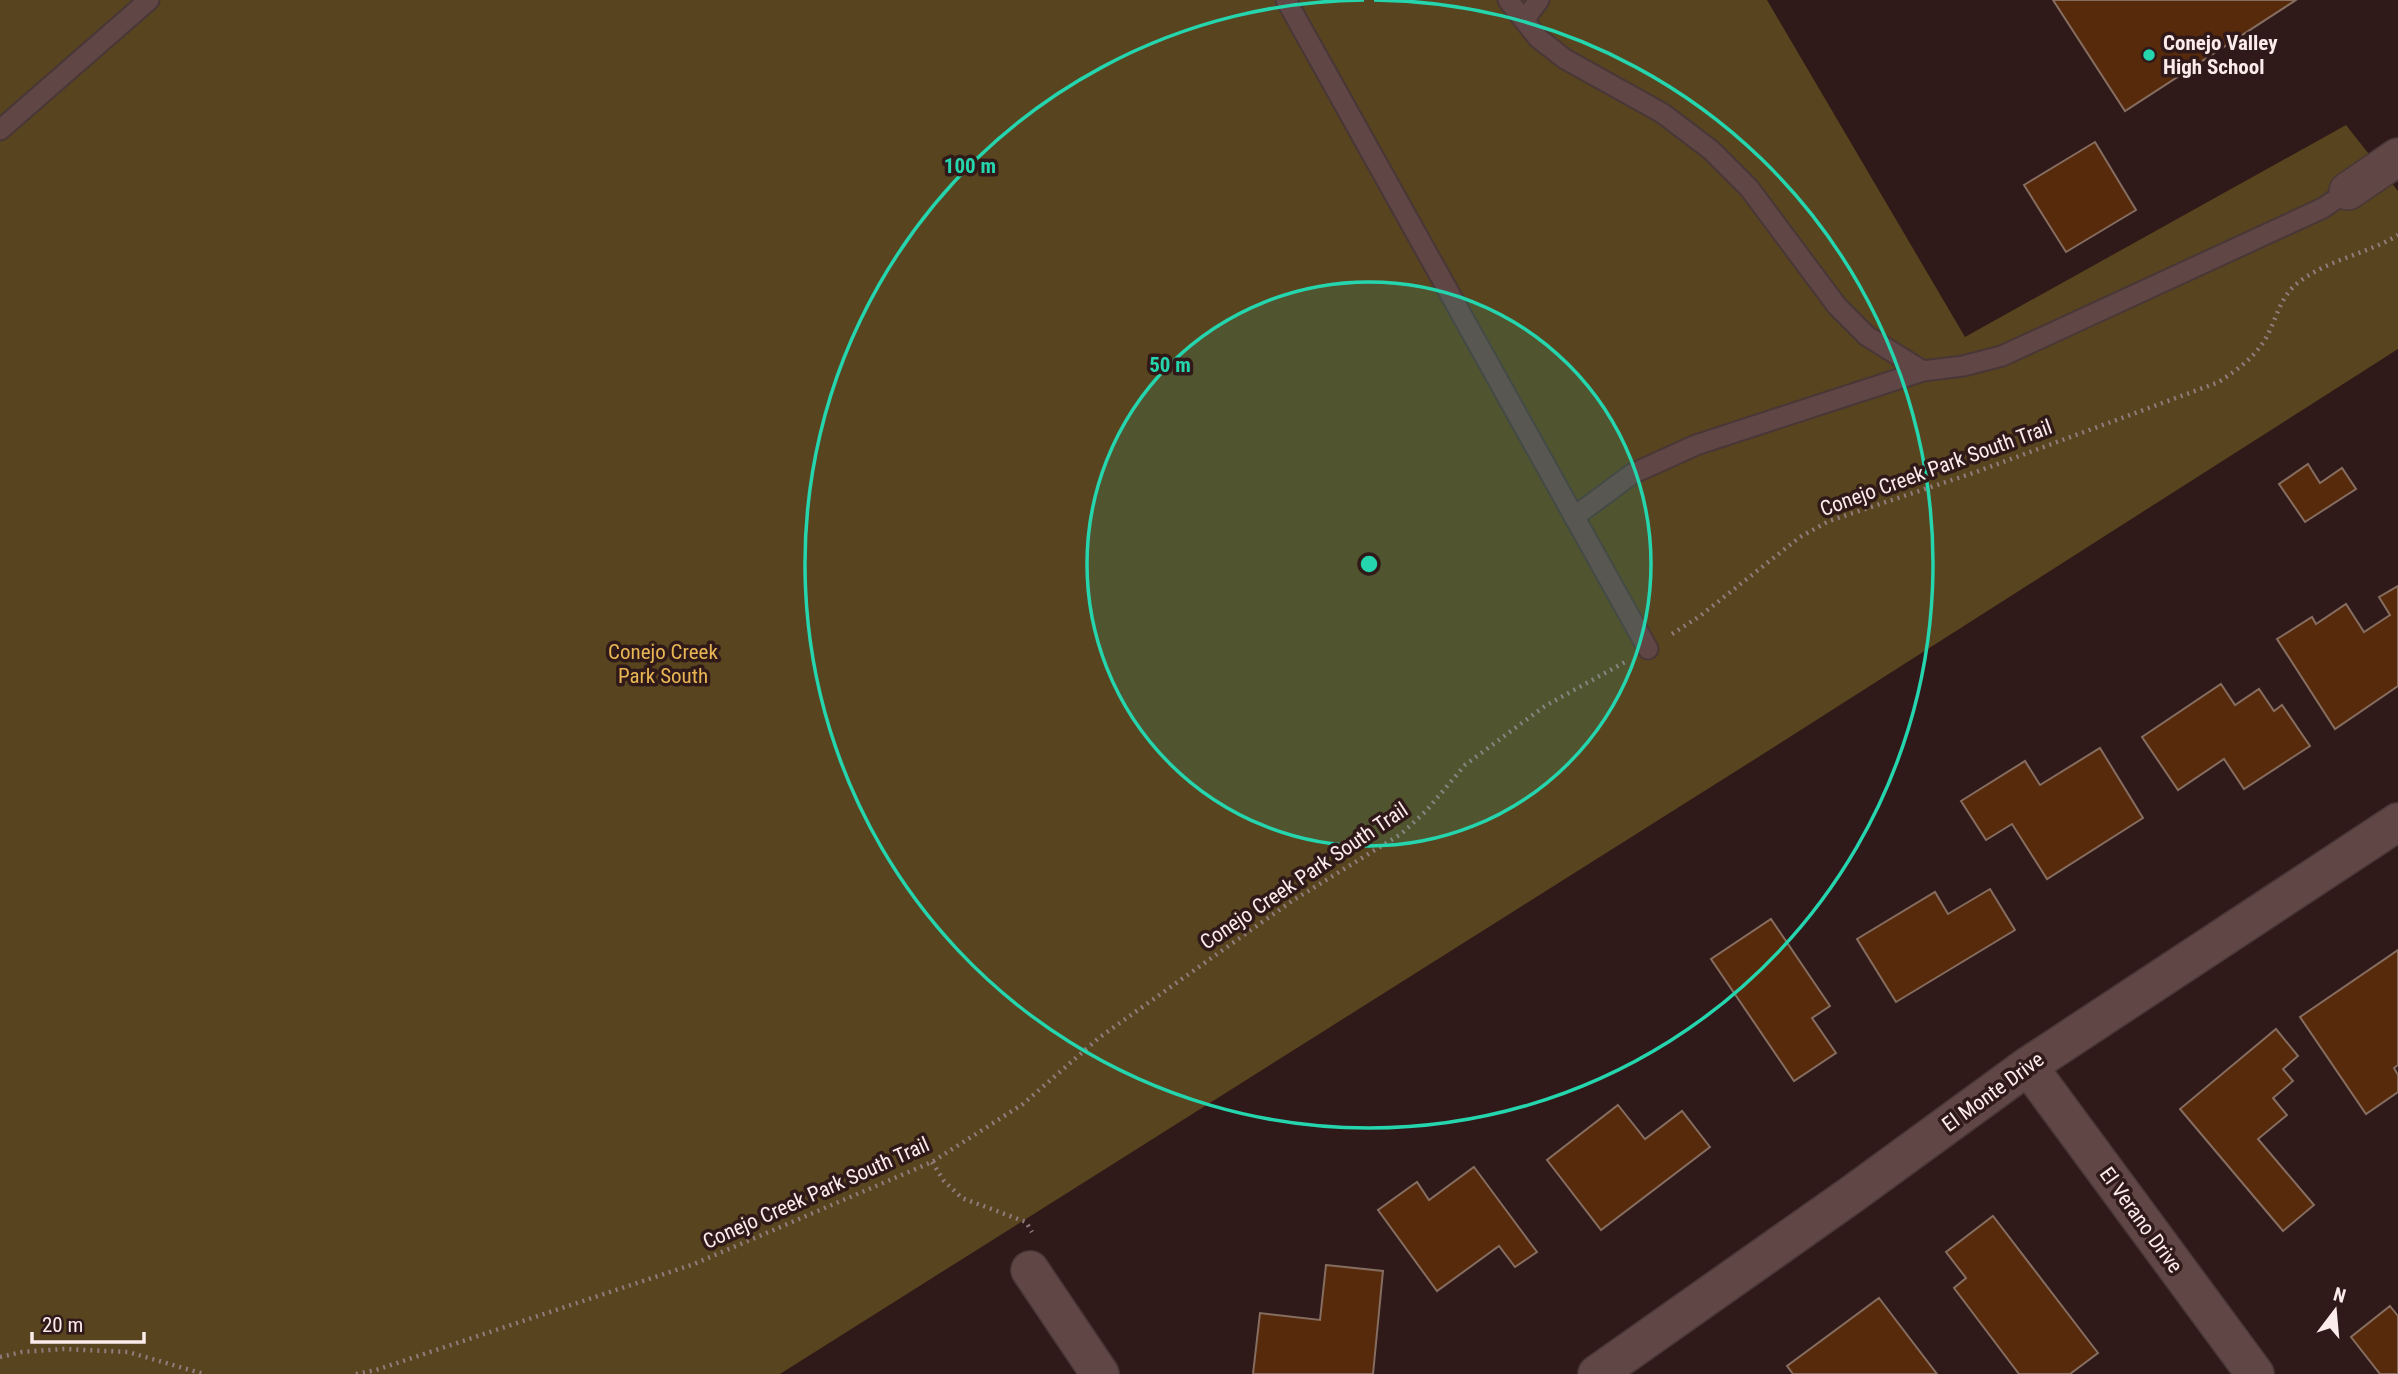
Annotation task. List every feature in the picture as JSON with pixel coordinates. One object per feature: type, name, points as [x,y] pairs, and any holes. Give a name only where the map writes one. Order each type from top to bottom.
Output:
[{"type":"street","points":[[2348,191],[2398,157]]},
{"type":"street","name":"El Monte Drive","points":[[1597,1374],[1852,1195],[2028,1066],[2398,822]]},
{"type":"street","name":"El Verano Drive","points":[[2028,1066],[2255,1374]]},
{"type":"street","points":[[1030,1270],[1100,1374]]},
{"type":"lane","points":[[0,130],[149,0]]},
{"type":"lane","points":[[1286,0],[1648,649]]},
{"type":"lane","points":[[1508,0],[1538,38],[1565,60],[1662,113],[1711,150],[1749,188],[1837,306],[1867,335],[1923,371]]},
{"type":"lane","points":[[1524,20],[1539,0]]},
{"type":"lane","points":[[1574,517],[1632,474],[1696,444],[1923,371],[1963,366],[2002,356],[2323,208],[2348,191]]},
{"type":"path","name":"Conejo Creek Park South Trail","points":[[356,1374],[376,1370],[694,1264],[932,1161],[1023,1104],[1100,1037],[1292,901],[1401,834],[1426,811],[1465,765],[1545,706],[1648,649],[1700,616],[1800,537],[1829,521],[1976,472],[2219,382],[2249,362],[2266,337],[2283,299],[2298,282],[2329,265],[2379,247],[2398,235]]},
{"type":"path","points":[[932,1161],[944,1181],[962,1198],[1026,1222],[1036,1239],[1030,1270]]},
{"type":"path","points":[[0,1357],[22,1352],[64,1349],[128,1352],[204,1374]]},
{"type":"green space","name":"Conejo Creek Park South","points":[[0,0],[1767,0],[1965,337],[2346,125],[2398,191],[2398,349],[1752,761],[780,1374],[0,1374]]},
{"type":"building","name":"Conejo Valley High School","points":[[2053,0],[2296,0],[2125,111]]},
{"type":"building","points":[[2095,142],[2136,210],[2066,252],[2024,185]]},
{"type":"building","points":[[2308,464],[2320,483],[2342,468],[2356,489],[2305,522],[2279,484]]},
{"type":"building","points":[[2398,586],[2398,686],[2335,729],[2277,639],[2312,617],[2316,624],[2346,604],[2364,632],[2390,615],[2379,597]]},
{"type":"building","points":[[2221,684],[2235,705],[2259,689],[2274,711],[2282,705],[2310,746],[2244,789],[2224,759],[2178,790],[2142,737]]},
{"type":"building","points":[[2100,748],[2143,818],[2047,879],[2012,824],[1986,840],[1961,801],[2025,761],[2040,785]]},
{"type":"building","points":[[1990,889],[2015,930],[1896,1002],[1857,939],[1935,892],[1948,914]]},
{"type":"building","points":[[1771,919],[1830,1006],[1812,1018],[1836,1053],[1794,1081],[1711,959]]},
{"type":"building","points":[[2398,950],[2398,1065],[2394,1068],[2398,1075],[2398,1092],[2366,1114],[2300,1017]]},
{"type":"building","points":[[2276,1029],[2298,1056],[2283,1069],[2293,1081],[2273,1098],[2287,1115],[2258,1139],[2314,1205],[2283,1231],[2180,1109]]},
{"type":"building","points":[[1618,1105],[1645,1139],[1682,1111],[1710,1147],[1601,1230],[1547,1160]]},
{"type":"building","points":[[1474,1167],[1537,1252],[1515,1267],[1499,1246],[1437,1291],[1378,1210],[1417,1182],[1429,1200]]},
{"type":"building","points":[[1993,1216],[2098,1353],[2070,1374],[2019,1374],[1954,1288],[1966,1278],[1946,1252]]},
{"type":"building","points":[[1326,1265],[1383,1271],[1373,1374],[1253,1374],[1260,1313],[1320,1320]]},
{"type":"building","points":[[1879,1298],[1937,1374],[1793,1374],[1787,1366]]},
{"type":"building","points":[[2390,1306],[2398,1316],[2398,1374],[2380,1374],[2351,1337]]},
{"type":"place","name":"Conejo Valley High School","points":[[2149,55]]}]
